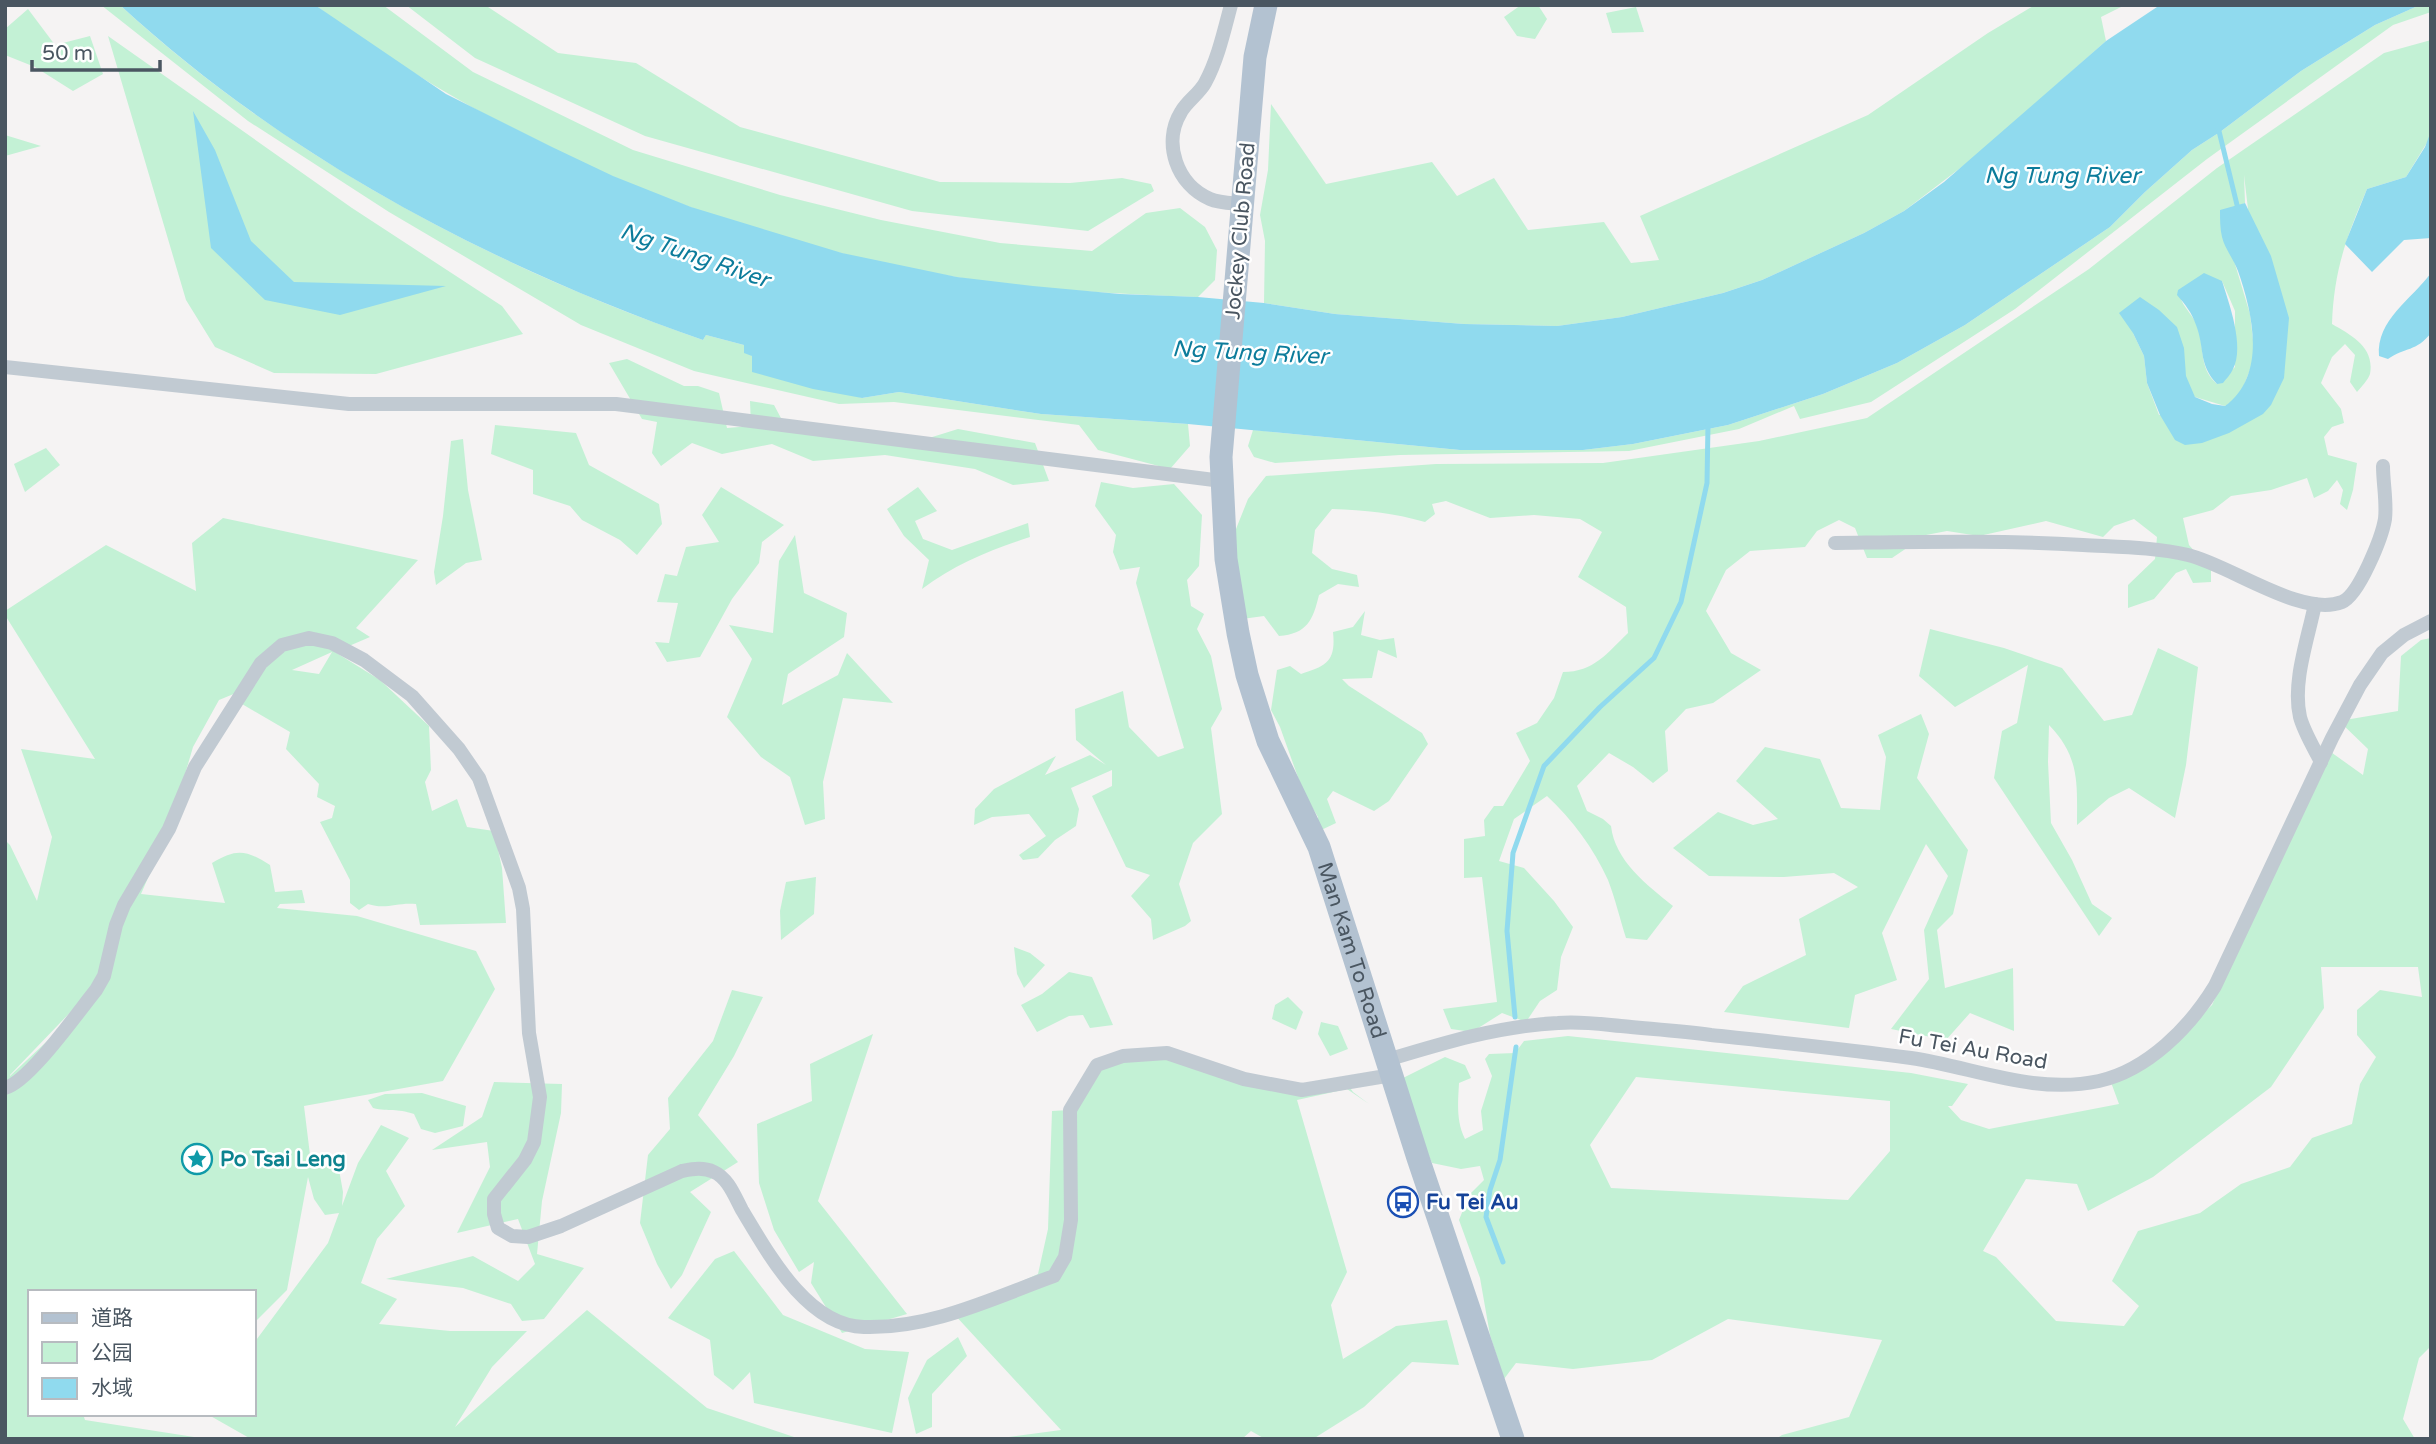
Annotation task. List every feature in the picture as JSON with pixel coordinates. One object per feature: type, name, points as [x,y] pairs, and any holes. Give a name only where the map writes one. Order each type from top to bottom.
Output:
[{"type":"main road","name":"Jockey Club Road","points":[[1221,457],[1255,57],[1266,5]]},
{"type":"main road","name":"Man Kam To Road","points":[[1221,457],[1226,559],[1247,675],[1268,741],[1319,847],[1513,1439]]},
{"type":"street","points":[[1231,5],[1221,46],[1205,83],[1180,113],[1172,140],[1173,158],[1189,186],[1211,199],[1242,204]]},
{"type":"street","points":[[5,367],[349,404],[616,404],[1222,481]]},
{"type":"street","points":[[1835,543],[2028,542],[2157,549],[2192,555],[2258,584],[2324,607],[2345,601],[2354,593],[2379,539],[2385,518],[2383,466]]},
{"type":"street","points":[[2315,604],[2298,702],[2301,720],[2321,762]]},
{"type":"street","name":"Fu Tei Au Road","points":[[5,1088],[26,1075],[96,990],[104,976],[116,925],[124,905],[169,829],[195,767],[261,663],[282,645],[309,638],[332,643],[365,660],[412,696],[459,749],[480,778],[519,888],[523,909],[529,1033],[540,1097],[534,1142],[525,1160],[494,1199],[498,1228],[512,1236],[527,1237],[561,1226],[682,1171],[702,1168],[716,1172],[729,1185],[783,1275],[823,1314],[842,1324],[863,1327],[921,1324],[1054,1276],[1065,1257],[1071,1220],[1070,1110],[1097,1065],[1123,1056],[1167,1053],[1244,1079],[1302,1090],[1390,1067],[1465,1037],[1539,1024],[1587,1023],[1683,1031],[1914,1059],[2026,1082],[2059,1085],[2100,1081],[2148,1058],[2170,1041],[2206,1001],[2321,762],[2371,667],[2404,635],[2431,621]]},
{"type":"green space","points":[[101,5],[120,5],[184,60],[251,111],[321,159],[394,202],[469,242],[624,311],[703,340],[706,335],[744,345],[752,356],[862,398],[899,392],[1041,414],[1188,424],[1190,446],[1170,469],[1098,450],[1079,425],[894,402],[839,404],[694,371],[581,325],[389,212],[248,121]]},
{"type":"green space","points":[[315,5],[383,5],[473,72],[633,150],[780,195],[881,220],[1000,243],[1092,251],[1146,213],[1180,208],[1205,227],[1217,250],[1215,280],[1198,297],[1046,288],[956,277],[870,260],[785,238],[701,211],[619,179],[539,143],[461,101],[387,55]]},
{"type":"green space","points":[[406,5],[485,5],[558,53],[636,63],[740,127],[940,182],[1070,183],[1122,178],[1151,184],[1154,191],[1088,231],[912,211],[645,136],[475,58]]},
{"type":"green space","points":[[1521,5],[1538,5],[1547,19],[1535,39],[1517,36],[1504,17]]},
{"type":"green space","points":[[2035,5],[2125,5],[2101,17],[2106,41],[1976,156],[1904,211],[1864,233],[1762,280],[1723,293],[1622,317],[1557,326],[1464,324],[1335,314],[1264,303],[1265,241],[1260,215],[1268,170],[1271,104],[1326,184],[1432,162],[1457,196],[1494,178],[1528,230],[1604,222],[1631,263],[1659,260],[1640,216],[1868,115],[1988,33]]},
{"type":"green space","points":[[2420,5],[2431,5],[2431,12],[2393,25],[2207,159],[2015,309],[1871,402],[1800,419],[1794,406],[1739,429],[1629,451],[1400,455],[1275,463],[1254,457],[1248,446],[1253,430],[1460,450],[1583,450],[1633,444],[1728,425],[1823,394],[1897,363],[1965,325],[2110,227],[2192,150],[2301,71],[2375,25]]},
{"type":"green space","points":[[1636,7],[1644,32],[1612,33],[1606,13]]},
{"type":"green space","points":[[28,9],[55,45],[90,36],[103,74],[73,91],[35,67],[5,55],[5,29]]},
{"type":"green space","points":[[108,36],[352,208],[502,306],[523,334],[376,374],[274,373],[215,347],[186,300]]},
{"type":"green space","points":[[2431,40],[2431,136],[2406,177],[2367,189],[2338,270],[2332,324],[2360,343],[2369,356],[2371,365],[2369,376],[2357,392],[2350,382],[2355,355],[2345,344],[2332,357],[2321,383],[2341,409],[2344,423],[2332,427],[2324,437],[2328,455],[2357,463],[2347,510],[2340,504],[2343,490],[2337,480],[2328,491],[2314,498],[2307,478],[2271,490],[2231,496],[2213,510],[2183,518],[2189,545],[2211,570],[2211,582],[2193,583],[2186,569],[2176,573],[2154,599],[2128,608],[2128,585],[2155,559],[2157,537],[2134,519],[2114,526],[2103,537],[2046,521],[1979,536],[1947,531],[1926,535],[1892,558],[1867,558],[1855,528],[1839,520],[1817,531],[1805,547],[1750,551],[1726,570],[1706,611],[1731,653],[1761,670],[1713,703],[1686,709],[1665,731],[1668,771],[1653,783],[1609,753],[1577,786],[1587,811],[1611,826],[1619,850],[1634,871],[1673,906],[1647,940],[1626,938],[1608,880],[1596,857],[1574,825],[1547,796],[1514,819],[1499,861],[1524,868],[1573,927],[1561,957],[1557,990],[1540,1001],[1526,1022],[1502,1013],[1472,1032],[1451,1029],[1443,1009],[1497,1002],[1482,877],[1464,878],[1464,839],[1485,836],[1484,820],[1494,806],[1503,806],[1530,761],[1516,733],[1537,723],[1554,698],[1563,672],[1592,665],[1628,633],[1626,607],[1578,577],[1602,532],[1580,519],[1534,515],[1490,518],[1446,501],[1432,504],[1435,514],[1425,522],[1379,512],[1332,509],[1315,530],[1312,553],[1332,569],[1357,575],[1359,587],[1338,584],[1319,595],[1307,624],[1289,635],[1279,636],[1264,616],[1242,619],[1232,539],[1248,499],[1266,476],[1436,464],[1603,463],[1759,441],[1867,418],[2089,269],[2217,168],[2384,53]],"holes":[[[2244,175],[2263,414],[2159,415],[2147,383],[2144,356],[2133,333],[2195,397],[2225,406],[2239,398],[2255,357],[2250,314],[2220,214],[2245,203]],[[2222,281],[2235,311],[2235,367],[2217,384],[2204,363],[2199,331],[2183,303],[2180,289]]]},
{"type":"green space","points":[[5,135],[41,146],[5,156]]},
{"type":"green space","points":[[627,359],[684,386],[698,386],[719,393],[727,428],[751,426],[750,401],[774,405],[782,420],[929,438],[958,429],[1035,443],[1049,481],[1013,485],[975,469],[885,455],[813,461],[772,444],[722,454],[692,443],[661,466],[652,453],[657,422],[642,419],[609,363]]},
{"type":"green space","points":[[495,425],[576,433],[589,465],[659,504],[662,524],[637,555],[620,540],[582,520],[570,506],[533,494],[533,470],[491,454]]},
{"type":"green space","points":[[463,439],[468,490],[482,560],[466,563],[436,585],[434,572],[451,441]]},
{"type":"green space","points":[[46,448],[60,465],[25,492],[14,464]]},
{"type":"green space","points":[[1101,482],[1133,488],[1174,484],[1202,515],[1199,566],[1187,580],[1191,606],[1204,614],[1197,629],[1211,656],[1222,709],[1211,728],[1222,814],[1193,843],[1179,884],[1191,921],[1153,940],[1151,919],[1131,896],[1150,875],[1126,867],[1092,796],[1112,786],[1112,770],[1071,788],[1079,809],[1076,826],[1055,840],[1038,858],[1023,860],[1019,855],[1046,836],[1029,814],[992,817],[974,825],[975,809],[994,789],[1056,756],[1045,775],[1090,755],[1106,765],[1076,740],[1075,709],[1123,691],[1129,727],[1158,757],[1184,748],[1136,583],[1140,567],[1120,570],[1113,552],[1116,535],[1095,506]]},
{"type":"green space","points":[[721,487],[784,525],[762,542],[759,563],[732,599],[700,657],[667,662],[655,642],[669,643],[678,603],[657,602],[665,574],[677,576],[686,547],[719,542],[702,515]]},
{"type":"green space","points":[[918,487],[937,511],[915,521],[923,539],[952,550],[1028,523],[1030,537],[974,558],[922,589],[929,560],[904,536],[887,509]]},
{"type":"green space","points":[[223,518],[418,560],[356,628],[370,637],[335,652],[380,680],[429,726],[431,770],[425,782],[432,811],[457,799],[467,827],[494,831],[502,868],[506,923],[420,925],[416,904],[368,904],[359,910],[350,903],[350,880],[320,822],[332,818],[335,806],[317,797],[319,784],[286,749],[290,732],[242,704],[253,686],[219,700],[193,747],[169,829],[141,894],[225,903],[212,863],[235,853],[248,854],[270,865],[275,892],[302,890],[305,903],[280,904],[277,908],[357,916],[476,951],[495,989],[443,1081],[304,1106],[311,1163],[320,1156],[338,1164],[343,1192],[342,1206],[358,1163],[381,1125],[409,1138],[386,1171],[405,1206],[377,1239],[361,1283],[397,1299],[379,1324],[450,1331],[527,1331],[492,1367],[455,1427],[587,1310],[707,1408],[800,1439],[251,1439],[211,1416],[256,1416],[256,1340],[328,1243],[339,1213],[325,1215],[314,1199],[308,1177],[287,1290],[256,1321],[256,1290],[28,1290],[28,1416],[84,1416],[85,1420],[207,1439],[5,1439],[5,840],[10,845],[37,901],[52,837],[21,749],[95,759],[5,611],[106,545],[196,591],[192,543]],"holes":[[[332,652],[319,674],[292,670]],[[84,998],[78,1012],[10,1076]]]},
{"type":"green space","points":[[795,535],[804,593],[847,613],[844,637],[788,674],[782,705],[838,675],[847,653],[893,703],[843,698],[823,782],[825,819],[805,825],[790,777],[761,757],[727,717],[752,659],[729,625],[773,633],[779,561]]},
{"type":"green space","points":[[1365,611],[1361,635],[1380,640],[1394,638],[1397,658],[1378,650],[1372,678],[1342,679],[1422,733],[1428,744],[1389,801],[1374,811],[1333,791],[1327,799],[1336,823],[1317,832],[1318,817],[1304,794],[1280,727],[1271,710],[1277,670],[1290,666],[1301,674],[1323,665],[1333,650],[1333,632],[1353,627]]},
{"type":"green space","points":[[1930,629],[2004,648],[2062,668],[2104,721],[2132,715],[2158,648],[2198,667],[2186,765],[2175,818],[2129,788],[2109,798],[2077,825],[2075,771],[2066,748],[2049,725],[2051,823],[2092,904],[2112,918],[2099,936],[1994,778],[2002,731],[2017,723],[2028,665],[1955,707],[1919,676]]},
{"type":"green space","points":[[2431,638],[2431,1346],[2419,1358],[2403,1419],[2415,1439],[1776,1439],[1849,1417],[1882,1340],[1728,1319],[1652,1360],[1573,1369],[1516,1363],[1504,1379],[1490,1335],[1480,1278],[1459,1220],[1469,1195],[1484,1180],[1480,1166],[1461,1169],[1432,1163],[1415,1123],[1403,1078],[1445,1057],[1465,1065],[1471,1078],[1459,1083],[1458,1105],[1465,1139],[1483,1130],[1481,1111],[1492,1076],[1485,1059],[1489,1054],[1515,1053],[1524,1041],[1568,1036],[1911,1073],[1968,1084],[1952,1106],[1948,1106],[1961,1120],[1989,1129],[2119,1104],[2109,1077],[2150,1062],[2212,1005],[2294,822],[2321,745],[2363,775],[2368,749],[2339,721],[2398,711],[2401,656],[2421,640]],"holes":[[[2321,967],[2418,967],[2422,997],[2380,990],[2357,1010],[2357,1035],[2376,1057],[2360,1084],[2352,1124],[2312,1138],[2290,1167],[2241,1184],[2200,1213],[2138,1231],[2112,1281],[2139,1306],[2124,1326],[2056,1321],[1996,1257],[1983,1251],[2026,1179],[2077,1184],[2088,1211],[2153,1177],[2271,1087],[2324,1008]],[[1636,1077],[1890,1101],[1890,1151],[1848,1200],[1611,1188],[1590,1145]]]},
{"type":"green space","points":[[1921,714],[1929,734],[1917,778],[1968,850],[1953,914],[1937,930],[1945,988],[2013,968],[2014,1031],[1970,1013],[1946,1040],[1891,1029],[1929,979],[1924,930],[1948,876],[1926,844],[1882,933],[1897,980],[1855,995],[1849,1028],[1724,1012],[1743,986],[1806,955],[1799,919],[1858,887],[1834,873],[1784,877],[1709,876],[1673,848],[1718,812],[1753,825],[1778,819],[1736,781],[1765,747],[1820,759],[1841,808],[1880,810],[1886,757],[1878,735]]},
{"type":"green space","points":[[816,877],[814,914],[781,940],[780,911],[786,882]]},
{"type":"green space","points":[[1014,947],[1030,953],[1045,965],[1024,988],[1017,974]]},
{"type":"green space","points":[[1069,972],[1092,977],[1113,1025],[1090,1028],[1083,1015],[1069,1016],[1037,1032],[1021,1005],[1042,994]]},
{"type":"green space","points":[[732,990],[763,997],[734,1056],[698,1115],[738,1162],[690,1192],[711,1212],[682,1275],[671,1289],[640,1223],[648,1155],[670,1129],[668,1098],[713,1041]]},
{"type":"green space","points":[[1288,997],[1303,1012],[1296,1030],[1272,1019],[1275,1005]]},
{"type":"green space","points":[[1321,1022],[1338,1026],[1348,1049],[1330,1056],[1318,1034]]},
{"type":"green space","points":[[873,1034],[818,1201],[907,1314],[842,1333],[811,1283],[814,1262],[799,1272],[774,1230],[759,1183],[757,1124],[812,1101],[810,1064]]},
{"type":"green space","points":[[1162,1053],[1303,1093],[1348,1085],[1369,1104],[1347,1089],[1297,1100],[1347,1272],[1331,1305],[1343,1359],[1396,1326],[1447,1320],[1459,1365],[1412,1362],[1364,1407],[1313,1439],[1265,1439],[1251,1431],[1242,1439],[994,1439],[1061,1430],[953,1313],[1038,1274],[1048,1229],[1052,1111],[1070,1110],[1104,1063]]},
{"type":"green space","points":[[494,1082],[562,1084],[561,1113],[542,1201],[537,1254],[584,1268],[544,1319],[522,1321],[511,1304],[463,1288],[386,1279],[473,1256],[518,1281],[535,1264],[518,1219],[457,1233],[490,1167],[487,1142],[432,1150],[482,1117]]},
{"type":"green space","points":[[422,1093],[466,1106],[463,1126],[435,1133],[421,1129],[414,1114],[373,1108],[368,1100],[385,1094]]},
{"type":"green space","points":[[734,1251],[783,1315],[865,1349],[909,1352],[892,1433],[754,1403],[750,1372],[733,1390],[714,1375],[710,1340],[668,1318],[715,1259]]},
{"type":"green space","points":[[958,1337],[967,1356],[932,1394],[932,1427],[916,1434],[908,1398],[927,1360]]},
{"type":"water","name":"Ng Tung River","points":[[120,5],[315,5],[446,94],[613,176],[691,207],[842,253],[957,277],[1033,286],[1120,294],[1198,297],[1264,303],[1335,314],[1464,324],[1557,326],[1622,317],[1723,293],[1762,280],[1864,233],[1904,211],[1944,182],[2106,41],[2160,5],[2420,5],[2375,25],[2301,71],[2192,150],[2110,227],[1965,325],[1897,363],[1823,394],[1728,425],[1633,444],[1583,450],[1460,450],[1188,424],[1041,414],[899,392],[862,398],[813,389],[752,372],[752,356],[744,353],[744,345],[706,335],[703,340],[624,311],[469,242],[394,202],[322,159],[251,111],[184,60]]},
{"type":"water","points":[[193,111],[215,150],[251,241],[294,282],[446,286],[340,315],[265,300],[211,248]]},
{"type":"water","points":[[2431,131],[2431,238],[2404,240],[2372,272],[2345,244],[2367,189],[2406,177],[2425,147]]},
{"type":"water","points":[[2245,203],[2271,256],[2289,318],[2284,378],[2271,405],[2263,414],[2229,433],[2202,443],[2185,445],[2175,440],[2160,415],[2147,383],[2144,356],[2119,313],[2140,297],[2159,310],[2177,327],[2184,348],[2186,376],[2195,397],[2225,406],[2238,393],[2247,378],[2253,343],[2252,324],[2243,288],[2222,237],[2220,210]]},
{"type":"water","points":[[2204,273],[2222,281],[2237,337],[2233,369],[2223,383],[2217,384],[2204,363],[2194,321],[2177,295],[2178,290]]},
{"type":"water","points":[[2431,273],[2431,333],[2420,343],[2388,359],[2379,356],[2383,332],[2389,321]]},
{"type":"waterway","points":[[2218,127],[2238,209]]},
{"type":"waterway","points":[[1515,1017],[1507,931],[1513,853],[1544,766],[1600,707],[1654,658],[1681,602],[1707,483],[1708,424]]},
{"type":"waterway","points":[[1503,1262],[1486,1217],[1490,1190],[1500,1160],[1516,1047]]},
{"type":"place","name":"Po Tsai Leng","points":[[197,1159]]},
{"type":"place","name":"Fu Tei Au","points":[[1403,1202]]}]
